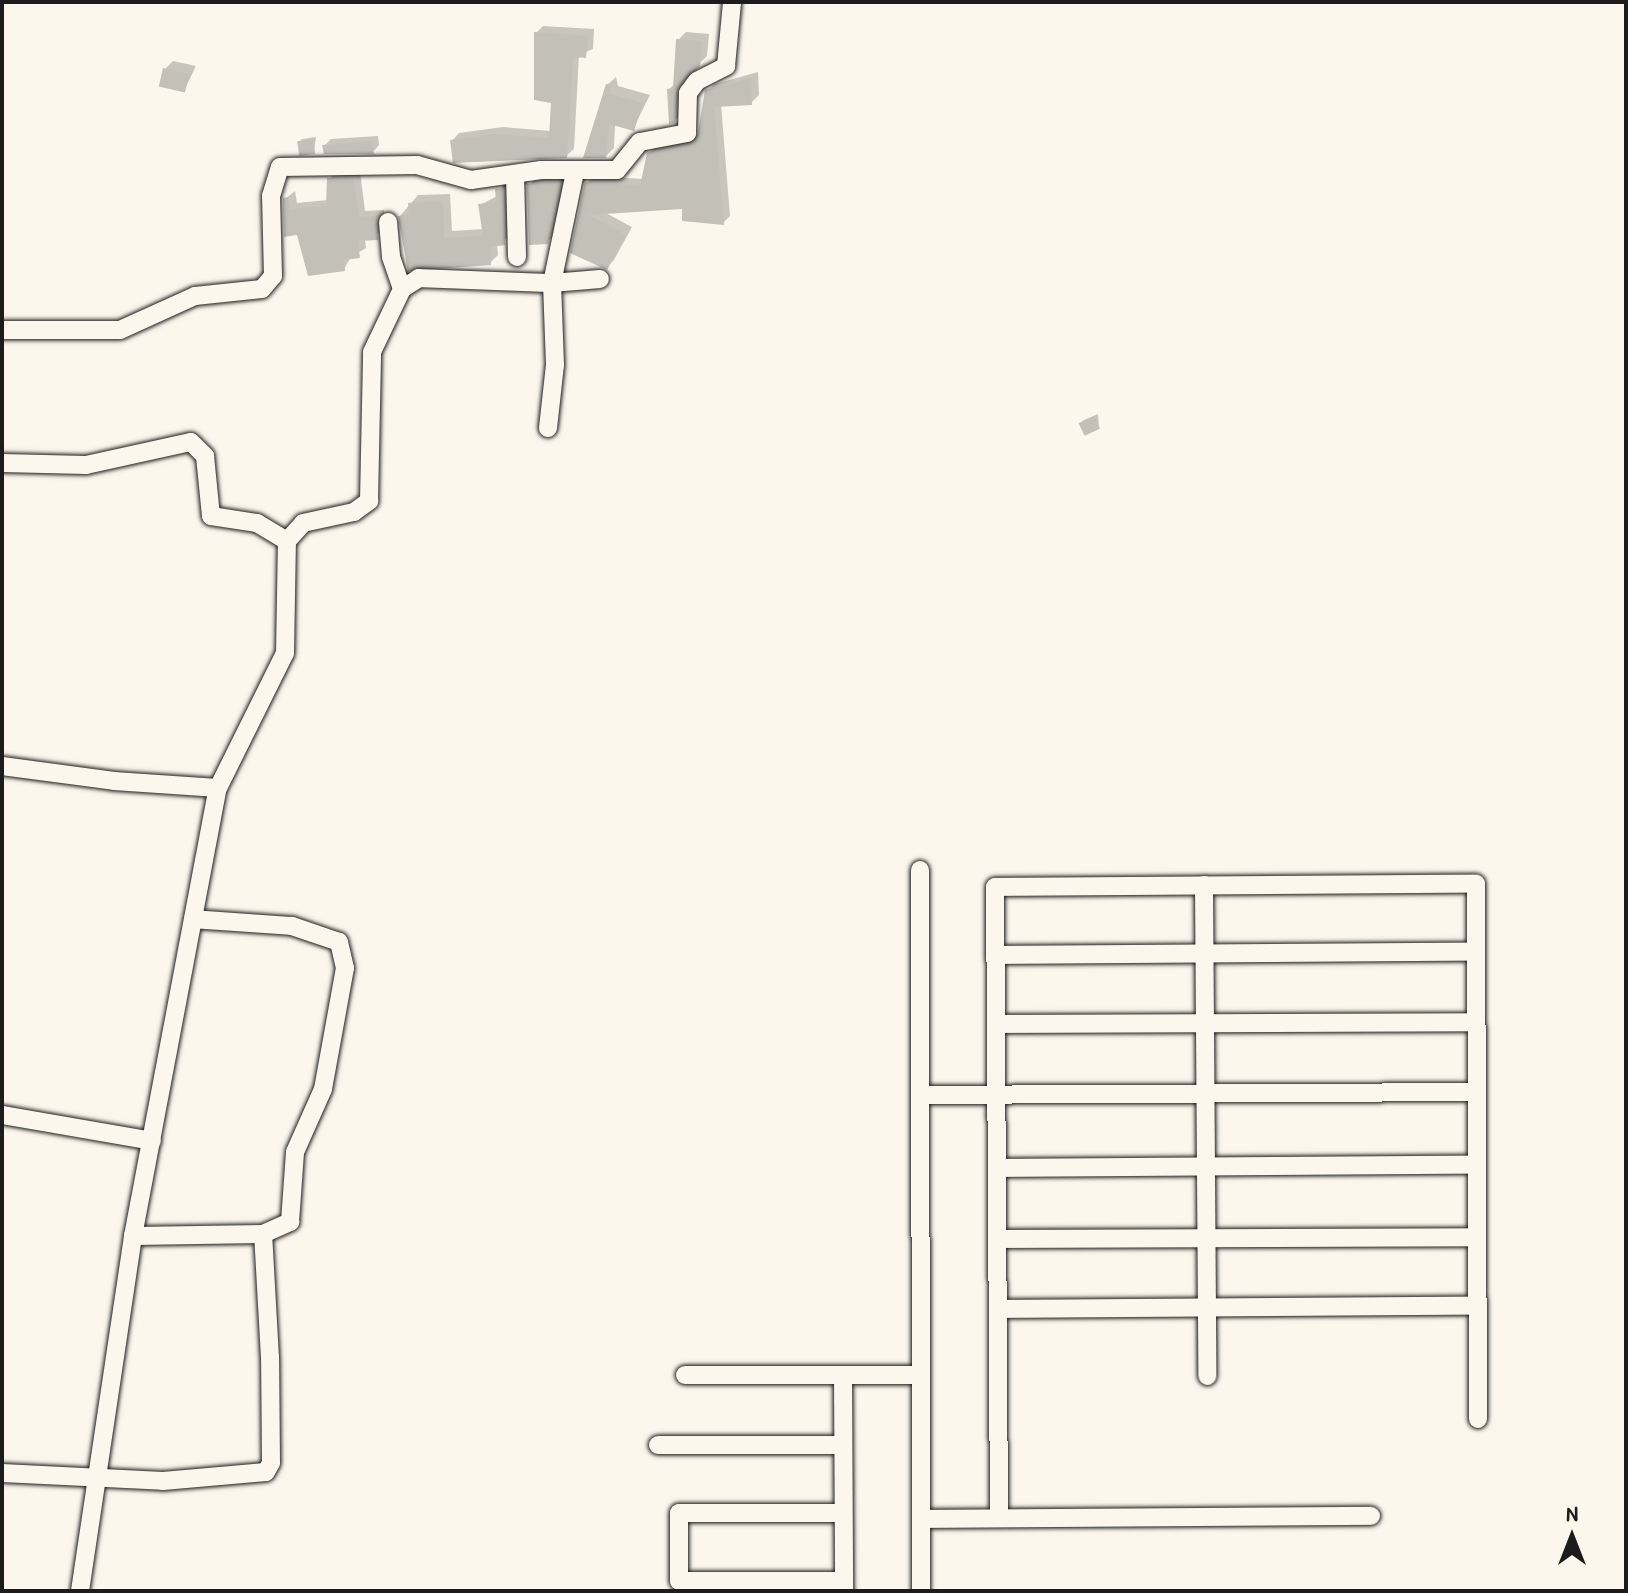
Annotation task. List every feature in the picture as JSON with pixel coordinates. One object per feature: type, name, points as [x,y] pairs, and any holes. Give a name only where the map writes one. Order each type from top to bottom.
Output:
[{"type":"street","points":[[2,330],[120,330],[195,296],[262,289],[273,276],[271,196],[274,172],[280,167],[417,165],[471,180],[515,174],[617,170],[640,142],[687,133],[688,93],[697,81],[726,66],[732,2]]},
{"type":"street","points":[[548,428],[555,365],[552,283],[575,172]]},
{"type":"street","points":[[515,174],[517,257]]},
{"type":"street","points":[[388,222],[391,257],[402,289]]},
{"type":"street","points":[[80,1591],[133,1236],[218,788],[285,653],[287,541],[303,523],[354,512],[369,501],[372,352],[402,289],[419,278],[552,283],[600,279]]},
{"type":"street","points":[[2,463],[86,465],[191,442],[205,456],[211,516],[257,523],[287,541]]},
{"type":"street","points":[[2,766],[114,781],[218,788]]},
{"type":"street","points":[[920,870],[921,1591]]},
{"type":"street","points":[[999,1518],[995,887],[1476,884],[1478,1419]]},
{"type":"street","points":[[1204,885],[1207,1376]]},
{"type":"street","points":[[133,1236],[263,1234],[290,1222],[294,1210],[295,1152],[323,1089],[345,954],[339,942],[292,926],[193,919]]},
{"type":"street","points":[[996,955],[1476,952]]},
{"type":"street","points":[[996,1024],[1476,1022]]},
{"type":"street","points":[[920,1095],[1476,1092]]},
{"type":"street","points":[[2,1115],[152,1141]]},
{"type":"street","points":[[997,1168],[1477,1165]]},
{"type":"street","points":[[2,1473],[163,1481],[266,1472],[271,1463],[263,1234]]},
{"type":"street","points":[[997,1239],[1477,1237]]},
{"type":"street","points":[[998,1309],[1477,1306]]},
{"type":"street","points":[[685,1375],[920,1375]]},
{"type":"street","points":[[843,1375],[844,1586],[679,1581],[679,1513],[843,1513]]},
{"type":"street","points":[[658,1445],[843,1445]]},
{"type":"street","points":[[921,1519],[1371,1516]]},
{"type":"building","points":[[534,32],[588,36],[586,58],[573,57],[567,158],[453,163],[450,140],[495,134],[549,138],[551,103],[534,100]]},
{"type":"building","points":[[676,39],[702,41],[700,66],[678,87],[675,123],[669,124],[667,89],[673,88]]},
{"type":"building","points":[[163,68],[189,74],[185,93],[159,87]]},
{"type":"building","points":[[751,78],[752,105],[714,107],[724,225],[682,221],[682,209],[589,215],[626,235],[607,270],[570,253],[585,182],[640,186],[647,153],[697,139],[705,90]]},
{"type":"building","points":[[606,84],[611,85],[610,94],[643,103],[634,131],[609,124],[606,158],[583,158]]},
{"type":"building","points":[[313,139],[315,154],[299,156],[297,141]]},
{"type":"building","points":[[372,141],[374,154],[324,154],[322,145]]},
{"type":"building","points":[[327,178],[353,178],[359,217],[377,216],[378,240],[358,241],[360,258],[344,260],[345,271],[308,276],[297,235],[284,237],[283,198],[288,197],[290,209],[326,206]]},
{"type":"building","points":[[561,182],[548,244],[529,245],[527,184]]},
{"type":"building","points":[[503,188],[505,245],[490,247],[491,265],[408,271],[398,216],[409,215],[408,203],[443,201],[444,238],[483,236],[478,204],[496,202],[495,189]]},
{"type":"building","points":[[1094,416],[1100,429],[1085,436],[1079,423]]}]
